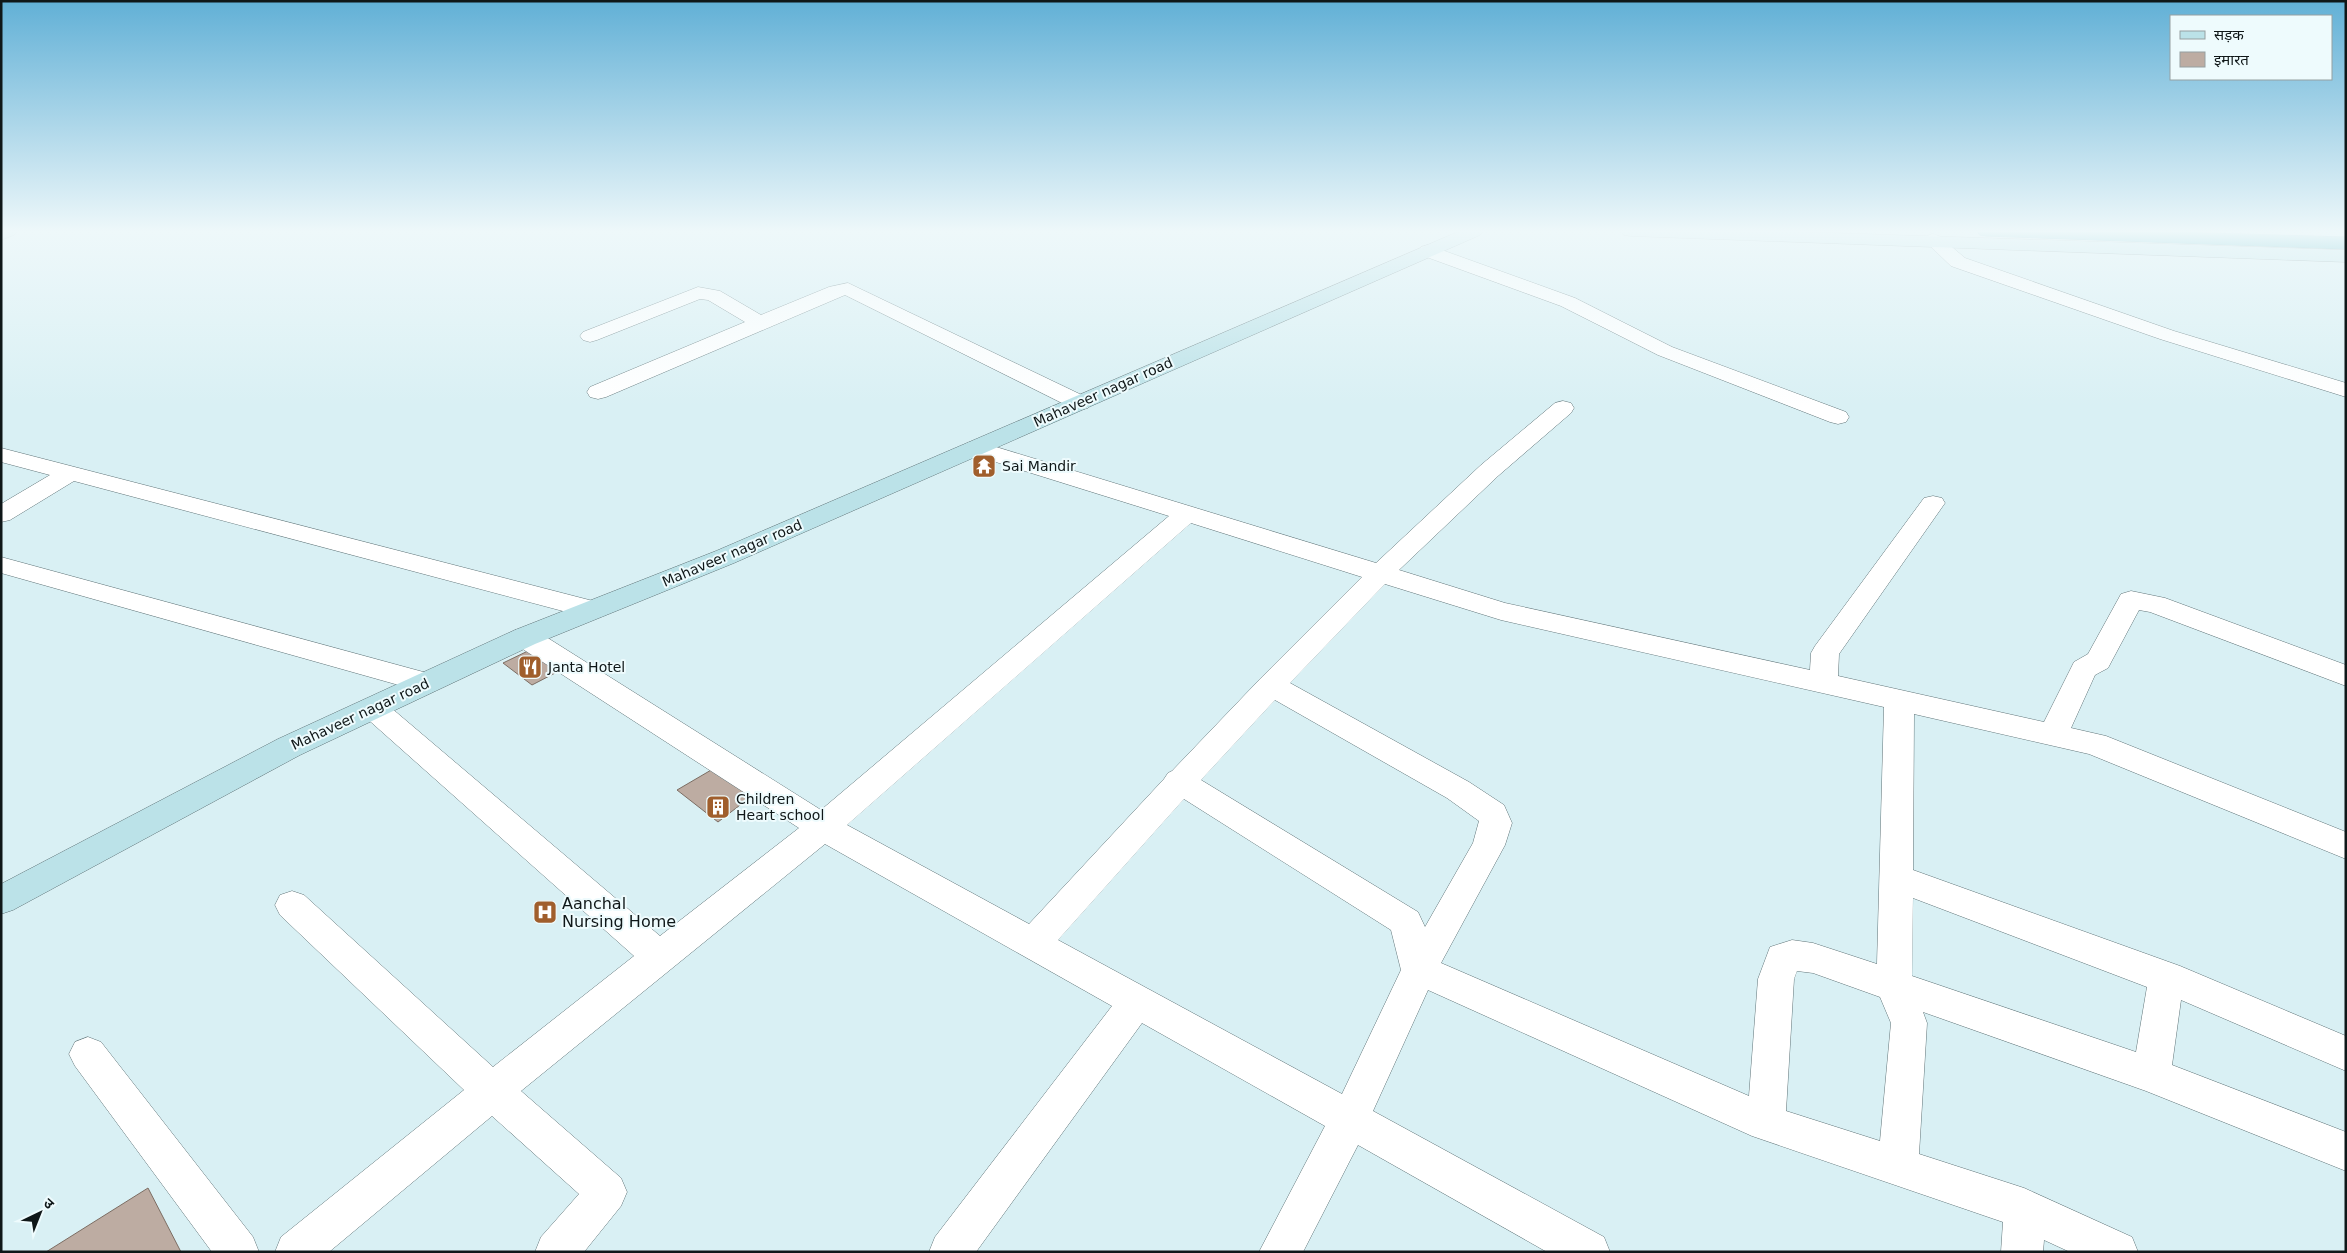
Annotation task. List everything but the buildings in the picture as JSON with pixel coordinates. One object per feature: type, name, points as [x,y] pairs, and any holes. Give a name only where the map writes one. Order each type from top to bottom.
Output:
[{"type":"street","points":[[598,392],[836,291],[845,289]]},
{"type":"street","points":[[849,289],[1080,403]]},
{"type":"street","name":"Mahaveer nagar road","points":[[1,900],[289,747],[526,637],[725,558],[1340,289]]},
{"type":"street","points":[[1534,289],[1568,302],[1665,351],[1838,417]]},
{"type":"street","points":[[2037,289],[2168,335],[2346,390]]},
{"type":"street","points":[[590,336],[698,293],[705,292],[713,294],[760,323]]},
{"type":"street","points":[[1034,943],[1179,781],[1378,573],[1514,448],[1563,408]]},
{"type":"street","points":[[975,448],[1501,611],[2095,744],[2346,846]]},
{"type":"street","points":[[1,455],[593,610]]},
{"type":"street","points":[[1,514],[70,473]]},
{"type":"street","points":[[1823,682],[1825,653],[1933,503]]},
{"type":"street","points":[[296,1252],[492,1091],[823,827],[1187,514]]},
{"type":"street","points":[[1,565],[427,683]]},
{"type":"street","points":[[2053,734],[2084,669],[2098,661],[2131,600],[2155,604],[2346,676]]},
{"type":"street","points":[[526,637],[823,827],[1587,1251]]},
{"type":"street","points":[[1271,685],[1458,790],[1493,814],[1496,823],[1489,845],[1419,970],[1350,1119],[1280,1252]]},
{"type":"street","points":[[1898,1167],[1909,1023],[1894,986],[1899,700]]},
{"type":"street","points":[[373,708],[661,958]]},
{"type":"street","points":[[1179,781],[1406,922],[1419,970]]},
{"type":"street","points":[[1895,878],[2167,977],[2285,1026],[2346,1054]]},
{"type":"street","points":[[292,905],[492,1091],[607,1192],[556,1252]]},
{"type":"street","points":[[1766,1123],[1776,979],[1783,958],[1792,956],[1813,958],[2152,1075],[2346,1152]]},
{"type":"street","points":[[1419,970],[1766,1123],[2024,1208],[2117,1252]]},
{"type":"street","points":[[2152,1075],[2167,977]]},
{"type":"street","points":[[950,1252],[1138,1001]]},
{"type":"street","points":[[88,1054],[238,1252]]},
{"type":"street","points":[[2022,1252],[2024,1208]]},
{"type":"place","name":"Sai Mandir","points":[[984,466]]},
{"type":"place","name":"Janta Hotel","points":[[530,667]]},
{"type":"place","name":"Children Heart school","points":[[718,807]]},
{"type":"place","name":"Aanchal Nursing Home","points":[[545,912]]}]
